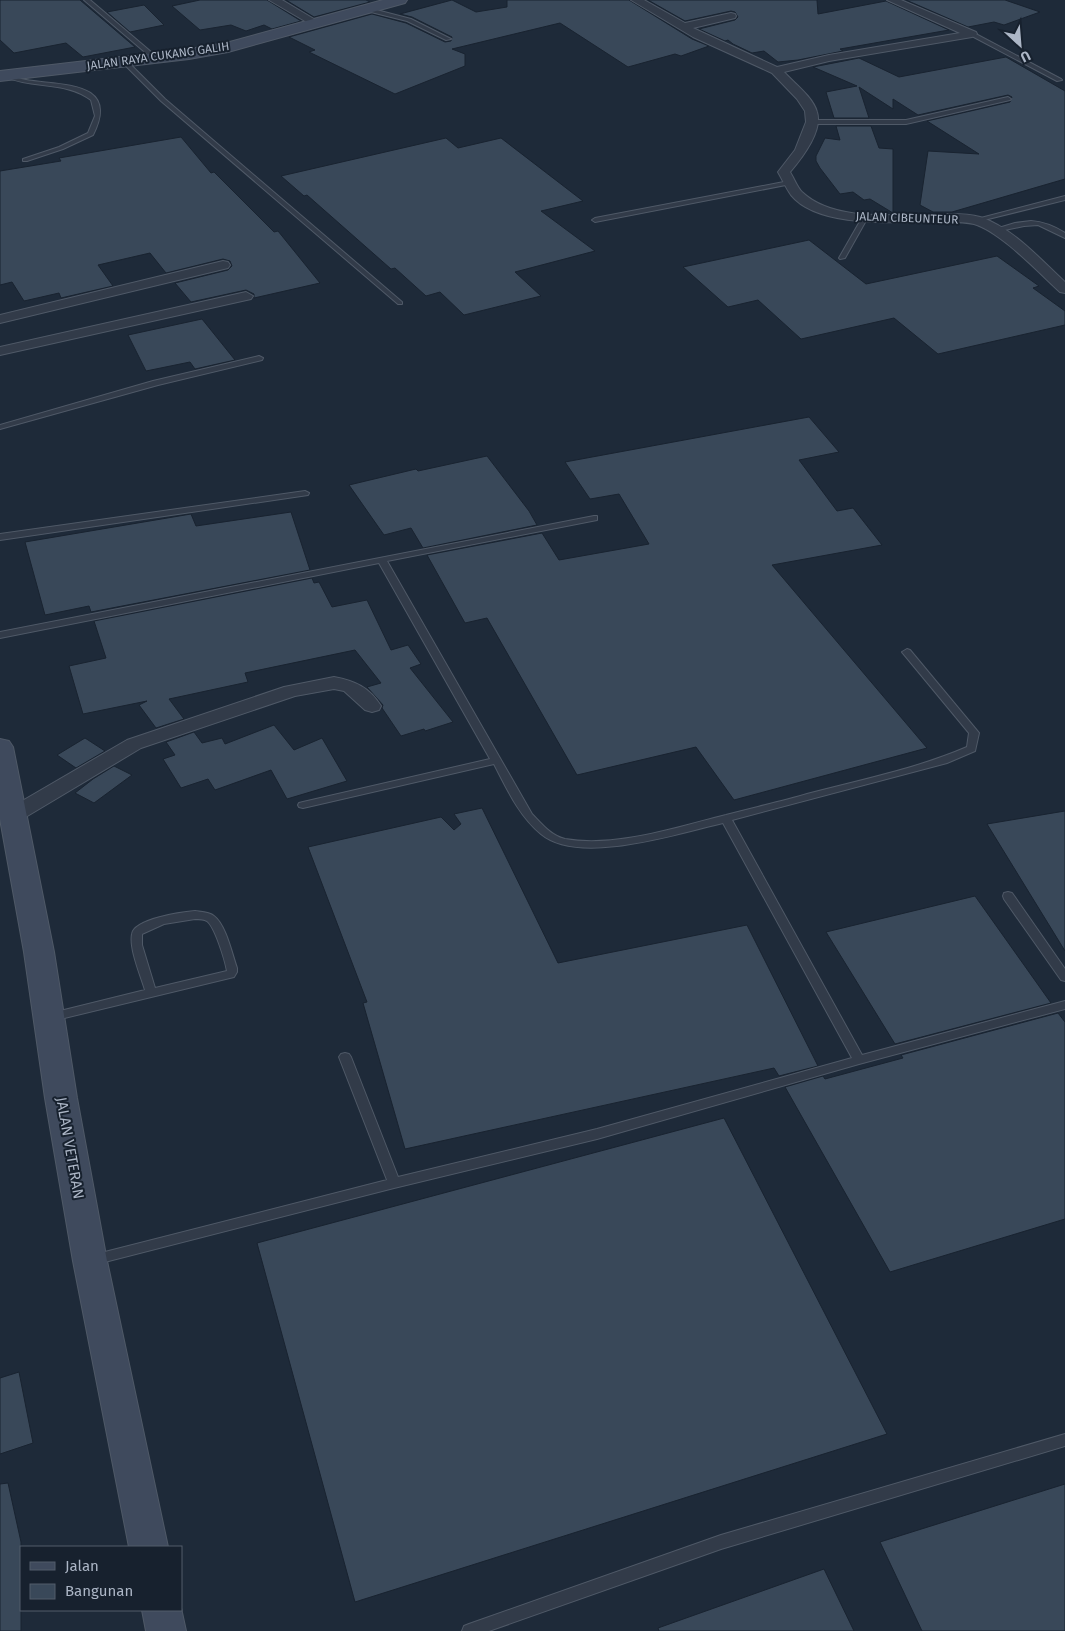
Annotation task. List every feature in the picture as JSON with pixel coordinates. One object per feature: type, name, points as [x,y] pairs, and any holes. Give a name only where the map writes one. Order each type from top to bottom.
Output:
[{"type":"main road","name":"JALAN RAYA CUKANG GALIH","points":[[4,76],[154,58],[233,46],[314,22],[400,0]]},
{"type":"main road","name":"JALAN VETERAN","points":[[0,747],[39,952],[61,1098],[90,1261],[149,1546]]},
{"type":"main road","points":[[162,1611],[166,1631]]},
{"type":"street","points":[[274,0],[314,22]]},
{"type":"street","points":[[636,0],[683,27],[776,71],[802,97],[811,111],[812,122],[801,151],[784,172],[789,183]]},
{"type":"street","points":[[892,0],[972,34]]},
{"type":"street","points":[[683,27],[731,16]]},
{"type":"street","points":[[776,71],[829,58],[972,34]]},
{"type":"street","name":"JALAN CIBEUNTEUR","points":[[789,183],[816,208],[838,214],[865,217],[976,220],[995,230],[1065,289]]},
{"type":"street","points":[[0,319],[222,265]]},
{"type":"street","points":[[0,351],[246,296]]},
{"type":"street","points":[[12,816],[134,744],[291,691],[334,683],[350,686],[372,706]]},
{"type":"lane","points":[[87,0],[154,58]]},
{"type":"lane","points":[[365,9],[409,20],[448,39]]},
{"type":"lane","points":[[972,34],[1006,50],[1059,80]]},
{"type":"lane","points":[[124,61],[163,100],[400,303]]},
{"type":"lane","points":[[4,76],[24,82],[58,85],[81,90],[94,99],[98,116],[91,134],[61,148],[25,160]]},
{"type":"lane","points":[[812,122],[906,122],[1008,98]]},
{"type":"lane","points":[[595,220],[789,183]]},
{"type":"lane","points":[[976,220],[1065,198]]},
{"type":"lane","points":[[842,258],[865,217]]},
{"type":"lane","points":[[995,230],[1040,222],[1065,236]]},
{"type":"lane","points":[[0,426],[156,383],[259,358]]},
{"type":"lane","points":[[0,537],[305,493]]},
{"type":"lane","points":[[0,635],[594,518]]},
{"type":"lane","points":[[380,559],[494,761],[528,816],[546,833],[562,842],[592,844],[624,842],[726,818],[944,761],[972,749],[974,733],[907,652]]},
{"type":"lane","points":[[303,805],[494,761]]},
{"type":"lane","points":[[726,818],[859,1060]]},
{"type":"lane","points":[[1008,896],[1065,977]]},
{"type":"lane","points":[[49,1018],[230,974],[232,972],[217,928],[211,918],[204,915],[156,922],[141,928],[137,933],[137,944],[151,992]]},
{"type":"lane","points":[[90,1261],[394,1183],[597,1134],[859,1060],[1065,1005]]},
{"type":"lane","points":[[345,1057],[394,1183]]},
{"type":"lane","points":[[469,1631],[721,1542],[1065,1440]]},
{"type":"building","points":[[0,0],[80,0],[135,47],[83,57],[66,43],[14,53],[0,40]]},
{"type":"building","points":[[200,0],[267,0],[301,21],[272,29],[264,25],[246,31],[231,25],[200,30],[172,6]]},
{"type":"building","points":[[286,0],[366,0],[370,2],[314,17]]},
{"type":"building","points":[[452,0],[476,12],[507,7],[507,0],[629,0],[692,39],[709,46],[681,56],[675,54],[628,67],[560,23],[452,49],[465,54],[465,66],[395,94],[309,52],[315,50],[289,37],[372,14],[406,23],[445,42],[451,41],[452,37],[412,17],[400,14]]},
{"type":"building","points":[[648,0],[817,0],[818,14],[886,1],[949,30],[840,49],[843,51],[798,60],[778,62],[764,51],[752,53],[728,40],[725,41],[699,29],[735,20],[738,17],[735,12],[731,11],[685,21]]},
{"type":"building","points":[[906,0],[1005,0],[1040,12],[1004,25],[994,22],[968,27]]},
{"type":"building","points":[[144,5],[164,25],[130,32],[107,12]]},
{"type":"building","points":[[1006,57],[1065,91],[1065,179],[952,212],[933,212],[920,205],[928,151],[979,154],[927,121],[1010,102],[1012,97],[1008,95],[918,115],[893,99],[893,109],[859,87],[869,118],[834,118],[826,92],[857,86],[813,67],[859,58],[899,77]]},
{"type":"building","points":[[836,126],[871,126],[879,148],[893,149],[893,213],[870,199],[864,200],[853,192],[840,194],[820,168],[816,161],[816,156],[825,138],[840,140]]},
{"type":"building","points":[[181,137],[211,173],[214,172],[274,232],[278,231],[320,283],[254,298],[254,294],[246,290],[191,302],[175,283],[228,270],[232,266],[230,261],[223,259],[166,273],[150,253],[98,265],[113,286],[61,298],[59,293],[24,301],[12,282],[0,285],[0,171],[61,161],[59,158]]},
{"type":"building","points":[[446,138],[458,148],[501,138],[583,201],[541,211],[595,251],[515,272],[541,296],[464,315],[440,292],[426,296],[395,268],[391,269],[307,195],[304,196],[281,176]]},
{"type":"building","points":[[809,240],[866,284],[997,256],[1039,286],[1033,288],[1065,311],[1065,325],[938,354],[894,318],[801,339],[758,300],[728,307],[683,267]]},
{"type":"building","points":[[202,319],[235,360],[195,369],[190,362],[146,371],[128,335]]},
{"type":"building","points":[[809,417],[839,452],[799,460],[837,511],[853,508],[882,545],[772,565],[927,748],[734,800],[696,747],[577,775],[487,618],[465,623],[427,555],[542,533],[559,560],[649,544],[619,494],[590,499],[565,462]]},
{"type":"building","points":[[487,456],[529,511],[537,525],[423,548],[411,528],[384,535],[349,485],[416,469],[418,471]]},
{"type":"building","points":[[291,512],[310,570],[91,612],[89,606],[45,615],[25,542],[191,514],[196,526]]},
{"type":"building","points":[[312,578],[314,583],[319,582],[332,607],[367,600],[391,650],[408,645],[421,664],[410,668],[453,722],[401,736],[382,708],[383,705],[367,687],[381,683],[355,650],[245,673],[248,682],[169,699],[184,719],[156,728],[139,705],[147,701],[83,714],[69,666],[106,658],[94,621]]},
{"type":"building","points":[[274,725],[294,750],[322,738],[347,781],[287,799],[271,770],[215,790],[208,779],[181,788],[163,759],[175,755],[166,742],[194,732],[202,743],[222,738],[225,744]]},
{"type":"building","points":[[85,738],[105,751],[76,768],[57,755]]},
{"type":"building","points":[[114,766],[132,775],[94,803],[75,793],[93,779]]},
{"type":"building","points":[[482,808],[558,963],[747,925],[818,1066],[779,1076],[774,1068],[405,1149],[363,1003],[367,1002],[308,847],[441,817],[454,830],[461,824],[454,814]]},
{"type":"building","points":[[1065,811],[1065,951],[987,824]]},
{"type":"building","points":[[975,896],[1051,1003],[895,1044],[826,932]]},
{"type":"building","points":[[1058,1013],[1065,1022],[1065,1219],[890,1272],[785,1087],[823,1076],[825,1079],[903,1058],[901,1055]]},
{"type":"building","points":[[724,1118],[887,1434],[355,1602],[257,1243]]},
{"type":"building","points":[[19,1372],[33,1443],[0,1454],[0,1378]]},
{"type":"building","points":[[8,1483],[21,1542],[21,1631],[0,1631],[0,1484]]},
{"type":"building","points":[[1065,1484],[1065,1631],[922,1631],[880,1542]]},
{"type":"building","points":[[824,1569],[854,1631],[659,1631],[658,1628]]}]
